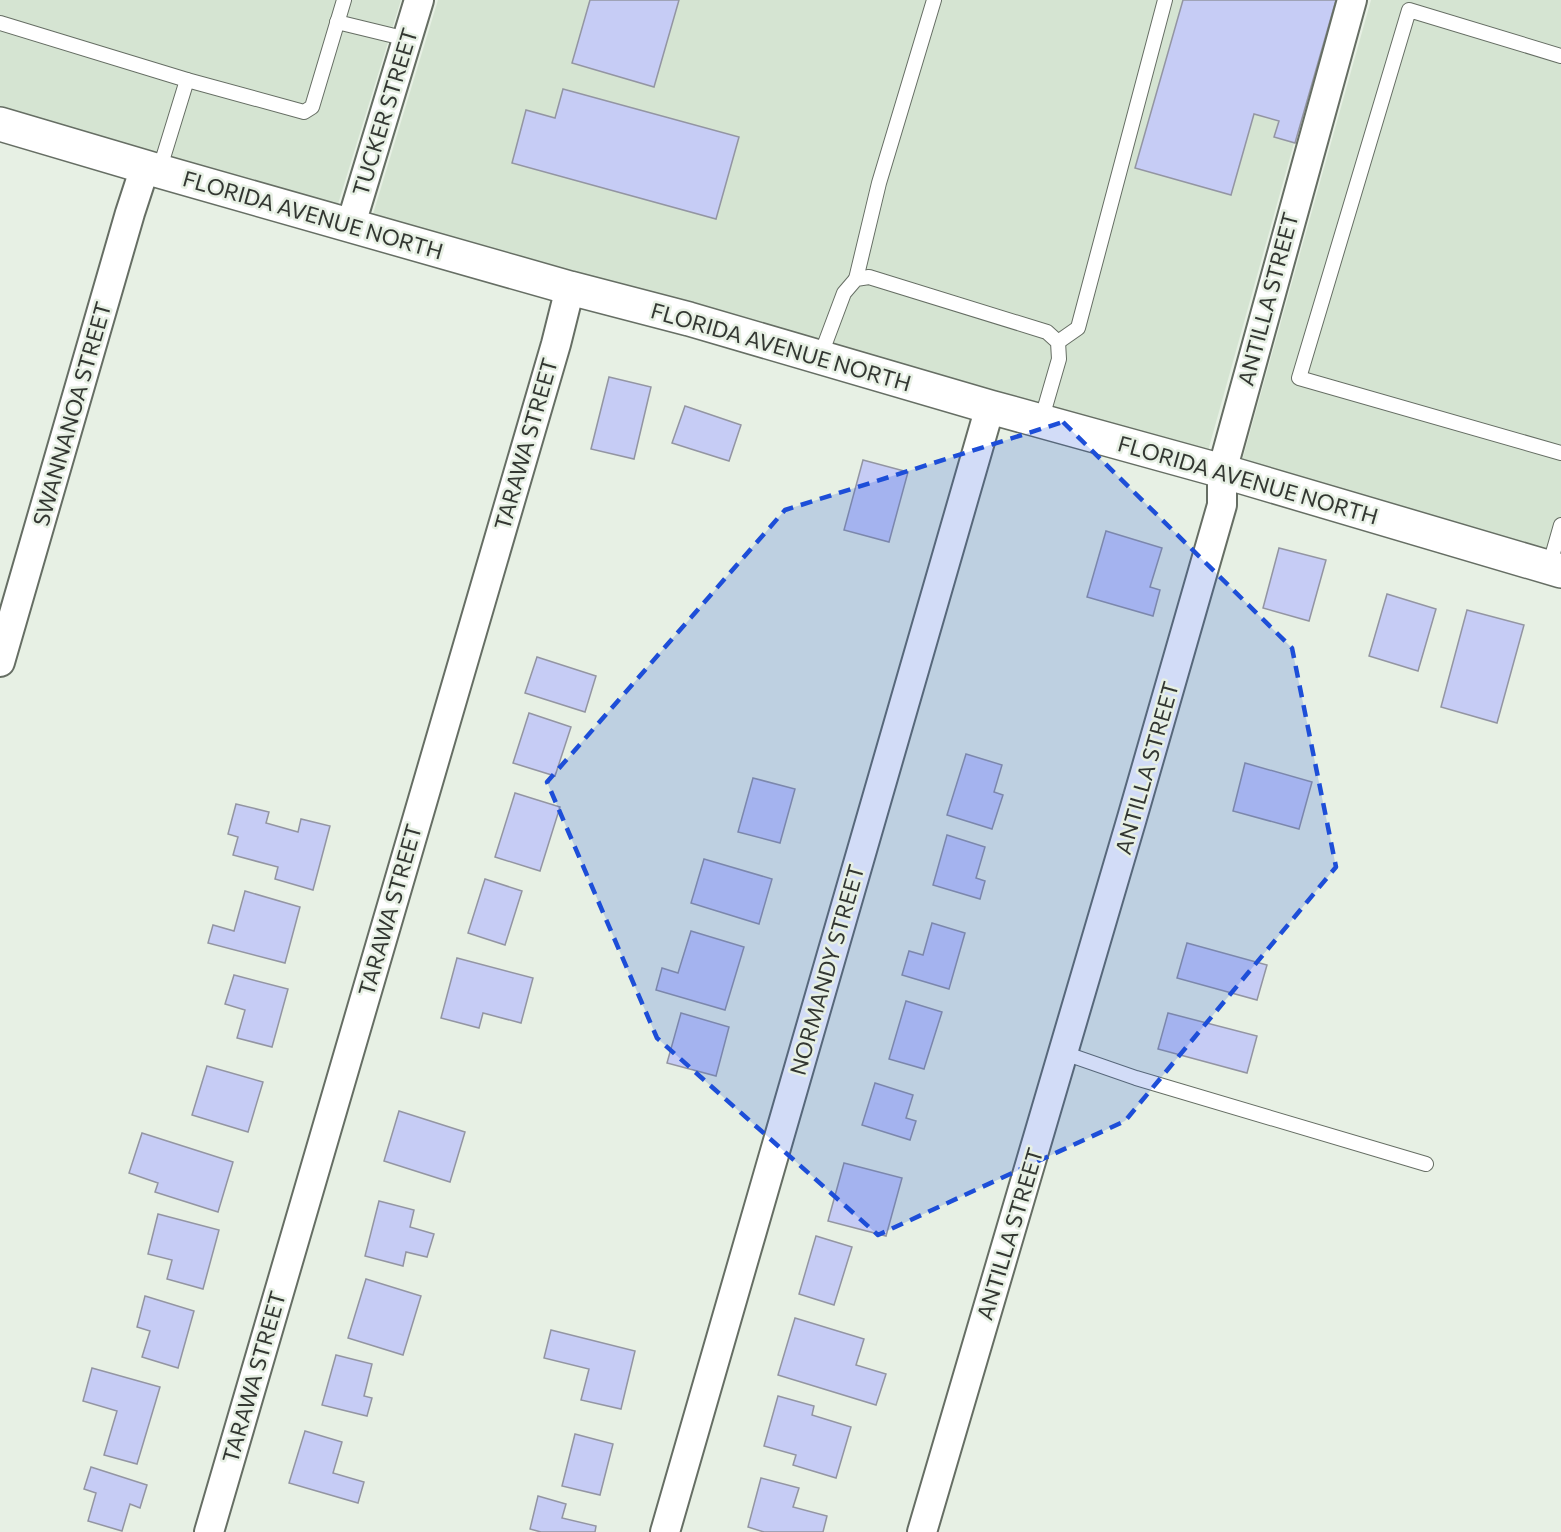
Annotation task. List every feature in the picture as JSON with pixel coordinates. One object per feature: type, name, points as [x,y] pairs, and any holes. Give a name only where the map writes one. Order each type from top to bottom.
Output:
[{"type":"street","name":"TUCKER STREET","points":[[351,224],[419,0]]},
{"type":"street","name":"ANTILLA STREET","points":[[922,1532],[1064,1053],[1222,505],[1221,471],[1353,0]]},
{"type":"street","name":"FLORIDA AVENUE NORTH","points":[[0,124],[570,288],[688,319],[1041,422],[1221,471],[1555,569]]},
{"type":"street","name":"SWANNANOA STREET","points":[[0,662],[130,213],[152,169]]},
{"type":"street","name":"TARAWA STREET","points":[[209,1532],[546,378],[570,288]]},
{"type":"street","name":"NORMANDY STREET","points":[[665,1532],[990,407]]},
{"type":"lane","points":[[0,23],[187,80],[304,112],[312,107],[344,0]]},
{"type":"lane","points":[[820,357],[844,293],[856,279],[879,183],[934,0]]},
{"type":"lane","points":[[1058,342],[1078,328],[1165,0]]},
{"type":"lane","points":[[1561,56],[1409,10],[1299,378],[1561,453]]},
{"type":"lane","points":[[337,22],[407,39]]},
{"type":"lane","points":[[152,169],[187,80]]},
{"type":"lane","points":[[856,279],[870,277],[1047,332],[1058,342],[1059,359],[1041,422]]},
{"type":"lane","points":[[1555,569],[1561,525]]},
{"type":"lane","points":[[1064,1053],[1136,1078],[1426,1164]]},
{"type":"highlighted area","points":[[1063,422],[1292,648],[1336,867],[1125,1121],[878,1235],[657,1038],[547,782],[785,510]]},
{"type":"shaded area","points":[[0,0],[401,0],[338,204],[150,152],[0,107]]},
{"type":"shaded area","points":[[438,0],[1334,0],[1208,451],[373,214]]},
{"type":"shaded area","points":[[1371,0],[1561,0],[1561,555],[1242,461]]},
{"type":"building","points":[[590,0],[679,0],[654,87],[572,63]]},
{"type":"building","points":[[1183,0],[1336,0],[1295,143],[1274,137],[1279,121],[1254,114],[1231,195],[1135,168]]},
{"type":"building","points":[[563,89],[739,137],[716,219],[512,163],[526,110],[555,118]]},
{"type":"building","points":[[609,377],[651,387],[634,459],[591,449]]},
{"type":"building","points":[[685,406],[741,425],[729,461],[672,443]]},
{"type":"building","points":[[863,460],[908,472],[889,542],[844,530]]},
{"type":"building","points":[[1106,531],[1162,548],[1150,587],[1160,590],[1153,616],[1087,597]]},
{"type":"building","points":[[1279,548],[1326,560],[1309,621],[1263,608]]},
{"type":"building","points":[[1387,594],[1436,609],[1418,671],[1369,656]]},
{"type":"building","points":[[1467,610],[1524,625],[1497,723],[1441,707]]},
{"type":"building","points":[[537,657],[596,676],[585,712],[525,693]]},
{"type":"building","points":[[529,713],[571,727],[555,776],[513,763]]},
{"type":"building","points":[[966,754],[1002,765],[994,792],[1003,795],[992,829],[947,815]]},
{"type":"building","points":[[1245,763],[1312,782],[1299,829],[1233,811]]},
{"type":"building","points":[[753,778],[795,789],[780,843],[738,832]]},
{"type":"building","points":[[515,793],[560,807],[540,871],[495,857]]},
{"type":"building","points":[[236,804],[269,812],[266,823],[298,832],[301,819],[330,826],[313,890],[275,879],[278,867],[233,855],[238,837],[228,834]]},
{"type":"building","points":[[947,835],[985,847],[976,878],[985,881],[980,899],[933,885]]},
{"type":"building","points":[[704,859],[772,879],[759,924],[691,903]]},
{"type":"building","points":[[485,879],[522,891],[505,945],[468,933]]},
{"type":"building","points":[[245,891],[300,907],[285,963],[208,943],[213,925],[234,931]]},
{"type":"building","points":[[932,923],[965,933],[949,989],[902,975],[909,951],[923,955]]},
{"type":"building","points":[[691,931],[744,947],[725,1010],[656,990],[662,968],[678,973]]},
{"type":"building","points":[[1187,943],[1267,965],[1257,1000],[1177,978]]},
{"type":"building","points":[[457,958],[533,978],[521,1023],[483,1013],[479,1028],[441,1018]]},
{"type":"building","points":[[234,975],[288,989],[272,1047],[237,1038],[245,1010],[225,1004]]},
{"type":"building","points":[[906,1001],[942,1012],[924,1069],[889,1059]]},
{"type":"building","points":[[681,1013],[729,1027],[716,1076],[667,1063]]},
{"type":"building","points":[[1168,1013],[1257,1036],[1247,1073],[1158,1049]]},
{"type":"building","points":[[207,1066],[263,1082],[248,1132],[192,1115]]},
{"type":"building","points":[[875,1083],[913,1095],[906,1118],[916,1121],[910,1140],[862,1125]]},
{"type":"building","points":[[399,1111],[465,1132],[450,1182],[384,1161]]},
{"type":"building","points":[[142,1133],[233,1162],[218,1212],[155,1192],[158,1183],[129,1173]]},
{"type":"building","points":[[844,1163],[902,1178],[886,1236],[828,1221]]},
{"type":"building","points":[[379,1201],[414,1210],[410,1227],[434,1234],[427,1257],[406,1252],[403,1266],[365,1256]]},
{"type":"building","points":[[158,1214],[219,1230],[203,1289],[167,1279],[172,1260],[148,1254]]},
{"type":"building","points":[[816,1236],[852,1247],[834,1305],[799,1294]]},
{"type":"building","points":[[366,1279],[421,1296],[403,1355],[348,1338]]},
{"type":"building","points":[[145,1296],[194,1311],[178,1368],[142,1357],[150,1331],[137,1327]]},
{"type":"building","points":[[795,1318],[864,1339],[856,1365],[886,1374],[876,1405],[778,1375]]},
{"type":"building","points":[[551,1330],[635,1351],[621,1409],[581,1400],[589,1369],[544,1358]]},
{"type":"building","points":[[336,1355],[372,1364],[364,1396],[372,1398],[367,1416],[322,1405]]},
{"type":"building","points":[[92,1368],[160,1387],[137,1464],[104,1455],[117,1411],[83,1401]]},
{"type":"building","points":[[778,1396],[814,1406],[812,1415],[851,1427],[836,1478],[793,1465],[796,1455],[764,1446]]},
{"type":"building","points":[[305,1431],[342,1442],[333,1473],[364,1482],[358,1503],[289,1483]]},
{"type":"building","points":[[575,1434],[613,1444],[600,1495],[562,1486]]},
{"type":"building","points":[[91,1467],[147,1485],[140,1508],[130,1504],[122,1531],[88,1521],[96,1493],[84,1489]]},
{"type":"building","points":[[761,1478],[799,1488],[793,1507],[827,1516],[823,1532],[764,1532],[748,1527]]},
{"type":"building","points":[[538,1496],[566,1504],[562,1518],[596,1526],[595,1532],[541,1532],[530,1529]]}]
